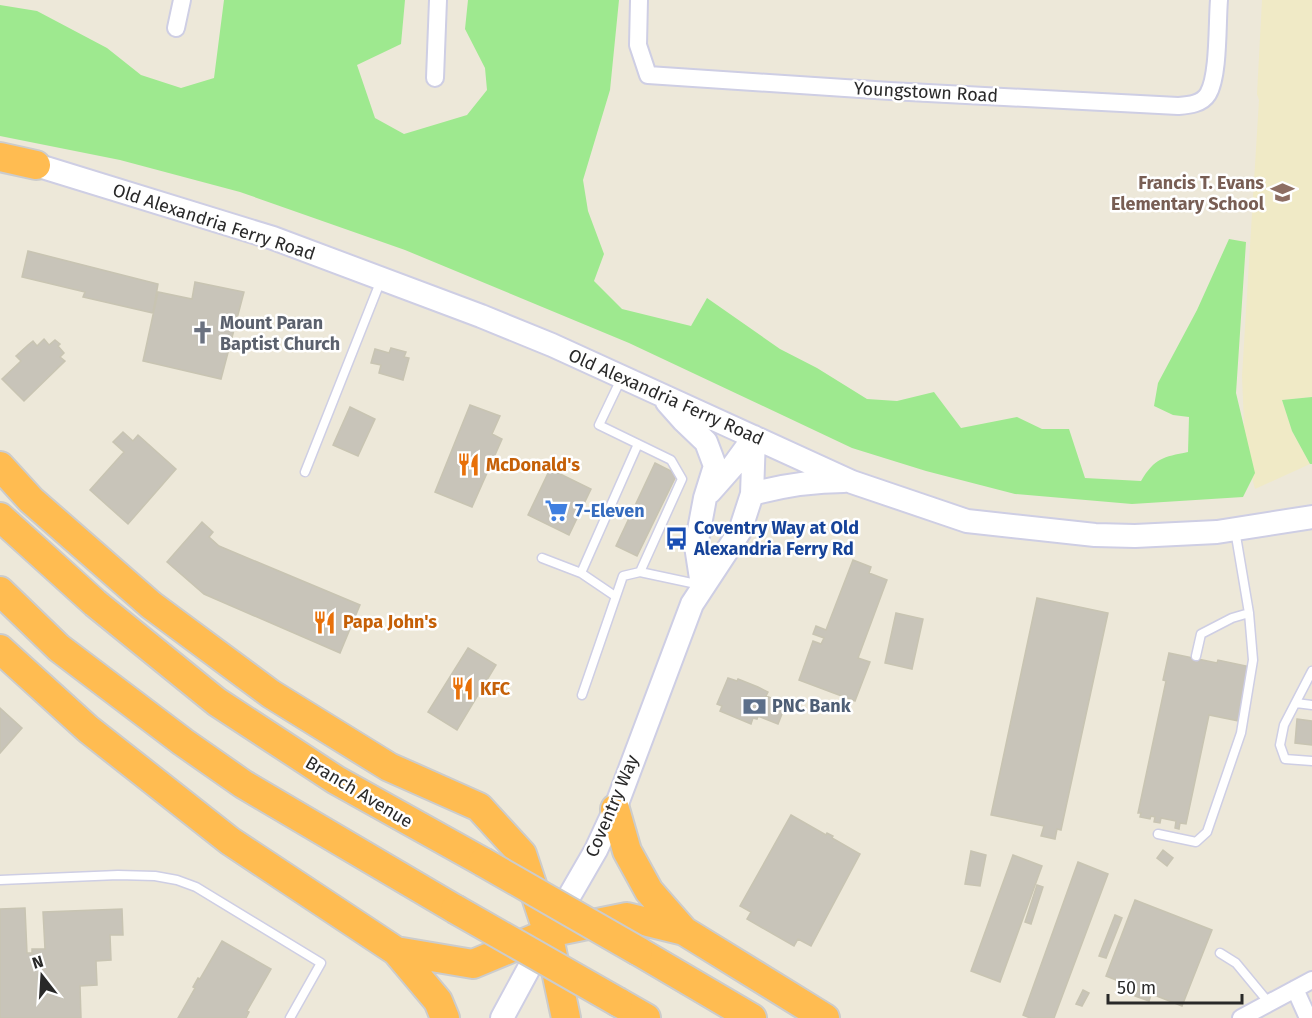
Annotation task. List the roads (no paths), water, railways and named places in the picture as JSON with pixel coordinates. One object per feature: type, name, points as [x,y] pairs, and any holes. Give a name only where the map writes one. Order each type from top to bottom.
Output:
[{"type":"highway","points":[[0,157],[36,165]]},
{"type":"highway","points":[[0,465],[31,500],[151,604],[271,694],[389,767],[479,807],[522,854],[548,933],[566,1018]]},
{"type":"highway","name":"Branch Avenue","points":[[0,517],[95,603],[217,702],[336,780],[483,862],[752,1018]]},
{"type":"highway","points":[[0,591],[59,648],[191,748],[243,784],[646,1018]]},
{"type":"highway","points":[[0,649],[88,729],[230,841],[396,951],[438,1001],[445,1018]]},
{"type":"highway","points":[[615,809],[627,851],[635,867],[649,891],[684,931],[825,1018]]},
{"type":"highway","points":[[396,951],[472,964],[548,933],[627,917],[684,931]]},
{"type":"main road","name":"Old Alexandria Ferry Road","points":[[36,165],[273,238],[481,316],[622,377],[852,482],[967,521],[1095,535],[1176,535],[1311,520]]},
{"type":"main road","points":[[662,396],[682,420],[706,442],[715,466],[705,498],[696,546],[702,585]]},
{"type":"main road","points":[[705,498],[754,437]]},
{"type":"main road","name":"Coventry Way","points":[[502,1018],[596,849],[615,809],[692,604],[702,585],[740,531],[752,494],[754,437]]},
{"type":"main road","points":[[752,494],[787,484],[816,481],[852,482]]},
{"type":"street","points":[[176,28],[182,0]]},
{"type":"street","points":[[435,78],[438,0]]},
{"type":"street","name":"Youngstown Road","points":[[639,0],[638,45],[648,75],[890,91],[1178,106],[1203,100],[1209,92],[1219,0]]},
{"type":"street","points":[[1241,1018],[1312,980]]},
{"type":"street","points":[[1295,988],[1308,1018]]},
{"type":"lane","points":[[305,472],[382,279]]},
{"type":"lane","points":[[622,377],[598,425],[671,460],[682,479],[640,572]]},
{"type":"lane","points":[[581,573],[638,444]]},
{"type":"lane","points":[[1158,834],[1196,842],[1207,832],[1241,733],[1253,660],[1249,613],[1235,530]]},
{"type":"lane","points":[[542,558],[581,573],[615,596]]},
{"type":"lane","points":[[582,694],[623,576],[640,572],[702,585]]},
{"type":"lane","points":[[1196,656],[1201,634],[1232,618],[1249,613]]},
{"type":"lane","points":[[1312,671],[1284,725],[1280,745],[1285,759],[1312,761]]},
{"type":"lane","points":[[1296,703],[1312,705]]},
{"type":"lane","points":[[0,880],[118,875],[155,876],[177,880],[196,887],[321,963],[290,1018]]},
{"type":"lane","points":[[1220,953],[1236,963],[1269,1003]]},
{"type":"place","name":"Francis T. Evans Elementary School","points":[[1282,193]]},
{"type":"place","name":"Mount Paran Baptist Church","points":[[202,333]]},
{"type":"place","name":"McDonald's","points":[[468,465]]},
{"type":"place","name":"7-Eleven","points":[[557,511]]},
{"type":"place","name":"Coventry Way at Old Alexandria Ferry Rd","points":[[676,538]]},
{"type":"place","name":"Papa John's","points":[[325,622]]},
{"type":"place","name":"KFC","points":[[462,689]]},
{"type":"place","name":"PNC Bank","points":[[754,706]]}]
